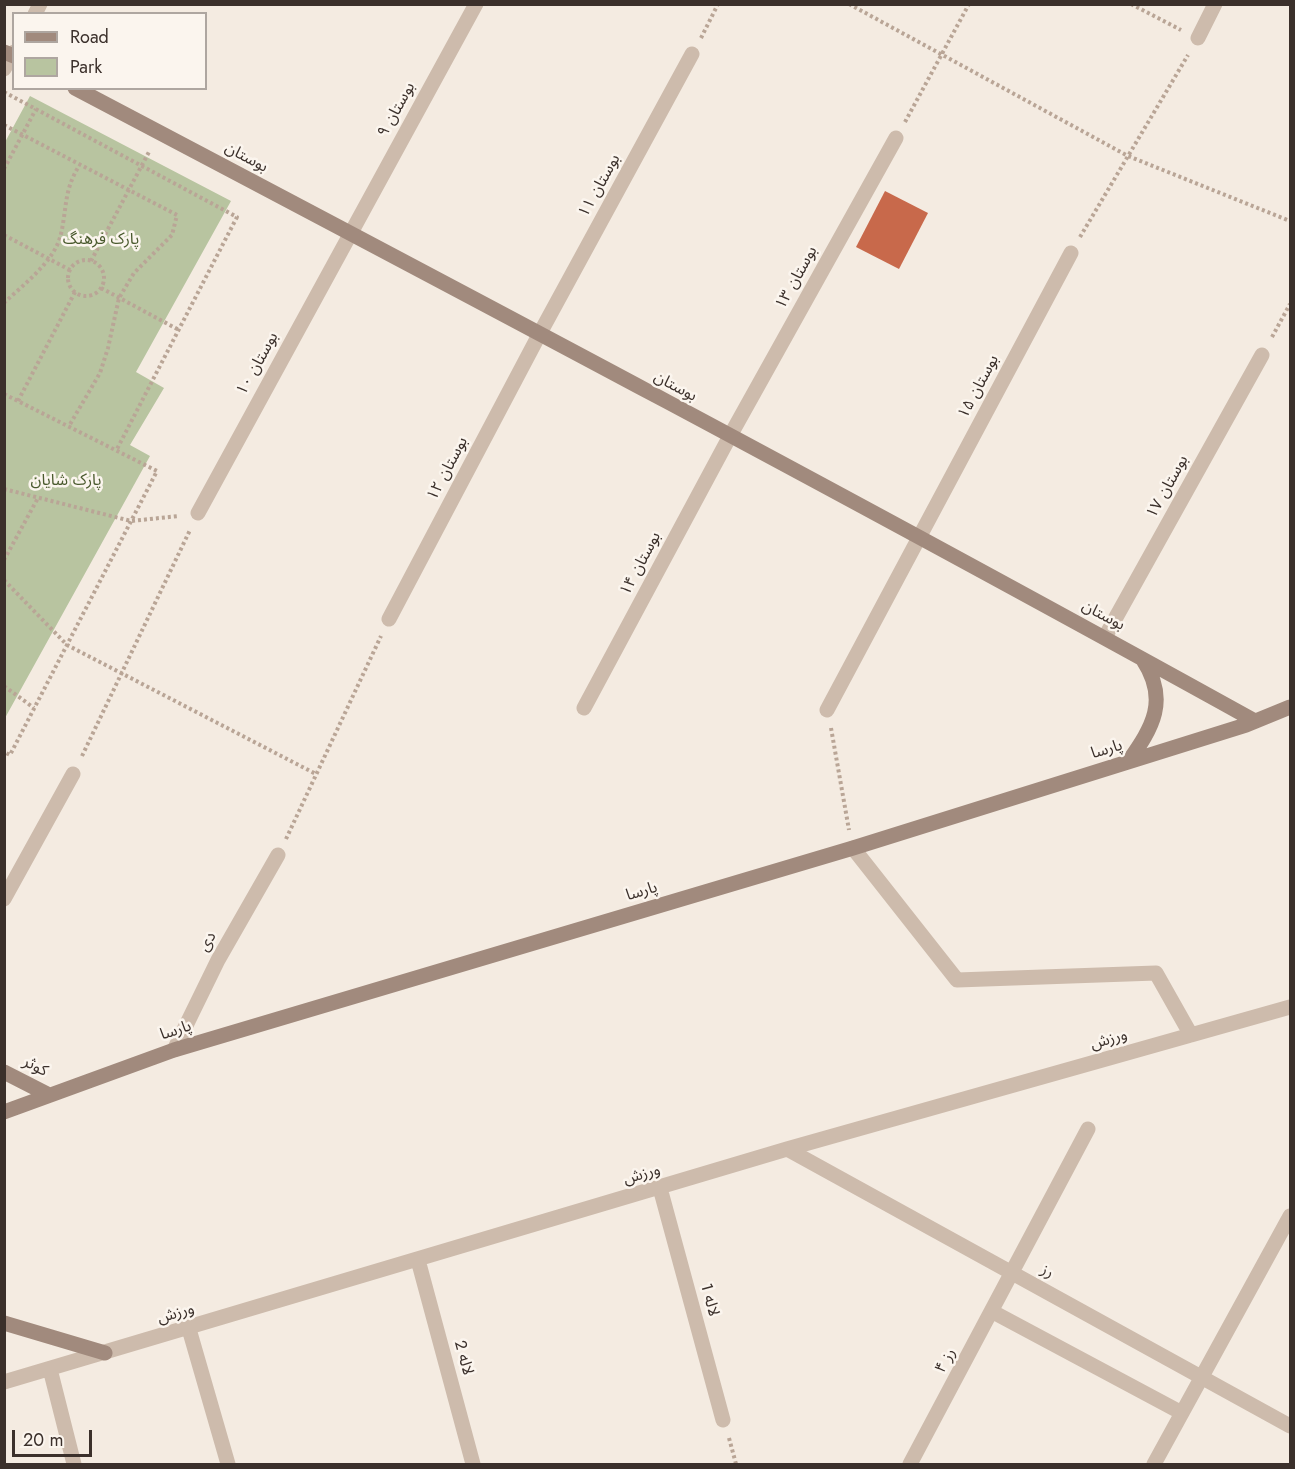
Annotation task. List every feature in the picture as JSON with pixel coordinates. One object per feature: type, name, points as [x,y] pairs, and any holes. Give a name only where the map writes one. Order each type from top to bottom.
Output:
[{"type":"street","name":"بوستان ۹","points":[[351,233],[476,4]]},
{"type":"street","points":[[1198,38],[1215,4]]},
{"type":"street","name":"بوستان ۱۱","points":[[539,335],[693,54]]},
{"type":"street","name":"بوستان","points":[[79,90],[730,436],[1105,637],[1256,721]]},
{"type":"street","name":"بوستان ۱۳","points":[[730,436],[896,138]]},
{"type":"street","name":"بوستان ۱۰","points":[[198,513],[351,233]]},
{"type":"street","name":"بوستان ۱۵","points":[[827,710],[1071,253]]},
{"type":"street","name":"بوستان ۱۲","points":[[388,619],[539,335]]},
{"type":"street","name":"بوستان ۱۷","points":[[1105,637],[1262,355]]},
{"type":"street","name":"بوستان ۱۴","points":[[584,708],[730,436]]},
{"type":"street","points":[[1128,762],[1150,732],[1156,706],[1157,687],[1141,658]]},
{"type":"street","name":"پارسا","points":[[4,1112],[174,1050],[853,848],[1256,721],[1290,707]]},
{"type":"street","points":[[4,899],[73,774]]},
{"type":"street","points":[[853,848],[957,980],[1156,973],[1191,1035]]},
{"type":"street","name":"دی","points":[[174,1050],[218,960],[278,855]]},
{"type":"street","name":"ورزش","points":[[4,1382],[189,1329],[787,1149],[1290,1008]]},
{"type":"street","name":"کوثر","points":[[4,1072],[50,1095]]},
{"type":"street","name":"رز ۴","points":[[910,1464],[993,1312],[1088,1129]]},
{"type":"street","name":"رز","points":[[787,1149],[1290,1426]]},
{"type":"street","name":"لاله 1","points":[[660,1188],[723,1420]]},
{"type":"street","points":[[1154,1464],[1290,1216]]},
{"type":"street","name":"لاله 2","points":[[418,1260],[473,1464]]},
{"type":"street","points":[[993,1312],[1182,1413]]},
{"type":"street","points":[[4,1323],[105,1353]]},
{"type":"street","points":[[189,1329],[228,1464]]},
{"type":"street","points":[[50,1369],[74,1464]]},
{"type":"path","points":[[693,54],[718,4]]},
{"type":"path","points":[[849,4],[1128,156],[1290,221]]},
{"type":"path","points":[[896,138],[969,4]]},
{"type":"path","points":[[1071,253],[1198,38],[1131,4]]},
{"type":"path","points":[[4,92],[237,217],[116,451]]},
{"type":"path","points":[[4,169],[36,109]]},
{"type":"path","points":[[4,125],[177,215],[172,235],[135,273],[119,298],[100,373],[69,426]]},
{"type":"path","points":[[91,261],[159,133]]},
{"type":"path","points":[[4,303],[48,258],[61,236],[68,184],[79,166]]},
{"type":"path","points":[[4,236],[70,270]]},
{"type":"path","points":[[91,261],[103,272],[101,288],[89,296],[75,292],[69,286],[70,270],[75,264],[91,261]]},
{"type":"path","points":[[101,288],[179,330]]},
{"type":"path","points":[[18,401],[75,292]]},
{"type":"path","points":[[1262,355],[1290,304]]},
{"type":"path","points":[[4,393],[156,471],[10,755],[4,751]]},
{"type":"path","points":[[4,489],[131,521],[198,513]]},
{"type":"path","points":[[4,560],[38,498]]},
{"type":"path","points":[[73,774],[198,513]]},
{"type":"path","points":[[4,580],[67,645],[316,774]]},
{"type":"path","points":[[278,855],[388,619]]},
{"type":"path","points":[[4,686],[34,708]]},
{"type":"path","points":[[827,710],[853,848]]},
{"type":"path","points":[[723,1420],[736,1464]]},
{"type":"green space","name":"پارک فرهنگ","points":[[30,96],[231,201],[136,372],[164,388],[130,445],[150,456],[5,718],[4,144]]},
{"type":"building","points":[[885,191],[928,213],[899,269],[856,247]]},
{"type":"park label","name":"پارک شایان","points":[[66,481]]}]
